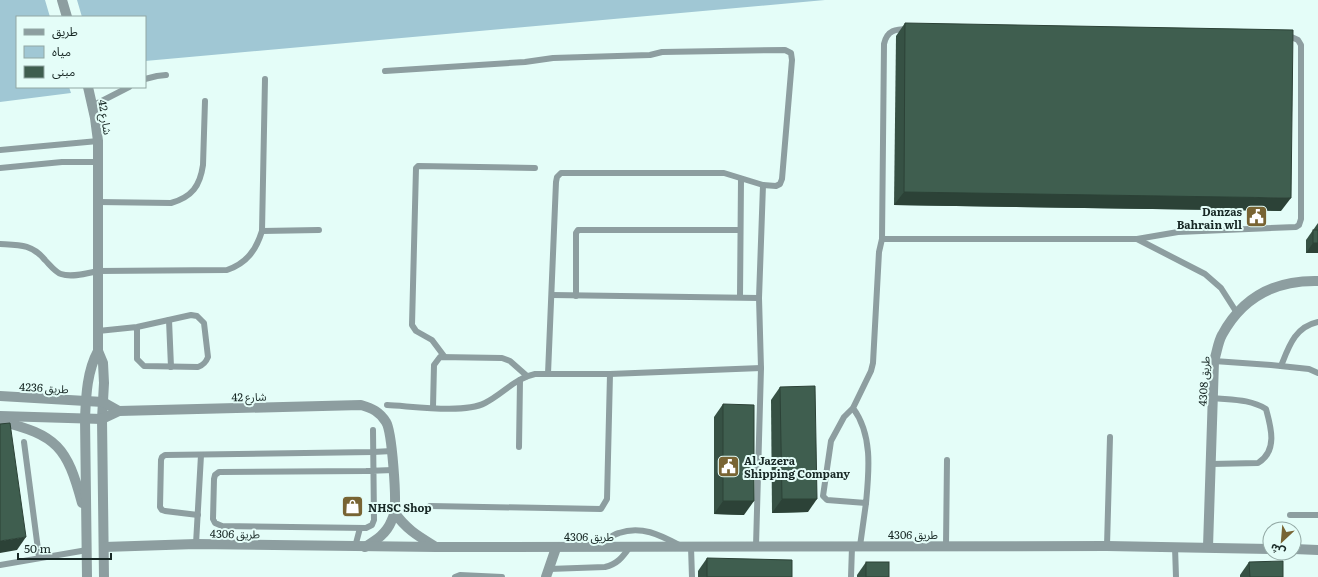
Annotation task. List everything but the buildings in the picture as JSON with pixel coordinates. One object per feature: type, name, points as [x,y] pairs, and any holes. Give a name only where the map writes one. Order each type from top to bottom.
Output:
[{"type":"street","points":[[62,0],[67,16]]},
{"type":"street","name":"شارع 42","points":[[88,88],[98,141],[98,351],[103,363],[102,419],[104,577]]},
{"type":"street","name":"طريق 4308","points":[[1208,547],[1214,361],[1222,335],[1246,303],[1266,290],[1301,280],[1318,280]]},
{"type":"street","name":"شارع 42","points":[[88,577],[85,418],[92,361],[98,351]]},
{"type":"street","name":"طريق 4236","points":[[0,396],[86,401]]},
{"type":"street","points":[[86,401],[103,402],[119,411]]},
{"type":"street","name":"شارع 42","points":[[85,418],[102,419],[119,411],[361,405],[378,412],[385,421],[389,430],[392,451]]},
{"type":"street","points":[[0,416],[85,418]]},
{"type":"street","points":[[0,421],[28,428],[58,445],[68,461],[74,476],[86,516]]},
{"type":"street","points":[[360,547],[378,539],[386,531],[391,522],[394,512],[392,451]]},
{"type":"street","points":[[394,512],[403,524],[414,534],[436,547]]},
{"type":"street","name":"طريق 4306","points":[[104,547],[196,544],[556,548],[756,546],[1107,546],[1262,548]]},
{"type":"street","name":"طريق 4306","points":[[548,573],[556,548]]},
{"type":"street","points":[[1302,549],[1318,550]]},
{"type":"lane","points":[[866,503],[827,500],[824,496],[830,441],[844,417],[853,408],[871,371],[873,363],[879,252],[882,239],[884,44],[887,35],[896,29],[912,29]]},
{"type":"lane","points":[[882,239],[1137,239],[1178,232],[1296,227],[1299,225],[1301,219],[1301,45],[1293,36],[1278,34]]},
{"type":"lane","points":[[385,71],[525,62],[553,58],[650,55],[662,52],[785,50],[791,53],[792,60],[782,179],[780,184],[776,186],[763,185],[724,173],[562,173],[557,177],[548,374]]},
{"type":"lane","points":[[146,79],[166,75]]},
{"type":"lane","points":[[0,244],[33,248],[61,274],[82,274],[98,271],[227,270],[236,267],[252,253],[258,243],[262,231],[265,79]]},
{"type":"lane","points":[[92,106],[127,88]]},
{"type":"lane","points":[[98,202],[171,203],[183,199],[192,193],[198,184],[203,170],[205,101]]},
{"type":"lane","points":[[0,150],[98,141]]},
{"type":"lane","points":[[0,168],[62,162],[98,162]]},
{"type":"lane","points":[[444,356],[432,340],[416,330],[412,325],[416,168],[418,166],[535,168]]},
{"type":"lane","points":[[740,297],[741,179]]},
{"type":"lane","points":[[756,546],[762,368],[759,298],[763,185]]},
{"type":"lane","points":[[262,231],[319,230]]},
{"type":"lane","points":[[576,296],[576,233],[578,230],[740,230]]},
{"type":"lane","points":[[1137,239],[1206,274],[1221,288],[1237,313]]},
{"type":"lane","points":[[552,295],[759,298]]},
{"type":"lane","points":[[98,331],[137,327],[191,315],[197,316],[201,318],[204,323],[208,357],[205,364],[198,367],[144,366],[137,359],[137,327]]},
{"type":"lane","points":[[169,320],[171,367]]},
{"type":"lane","points":[[1281,366],[1292,340],[1303,328],[1318,322]]},
{"type":"lane","points":[[433,407],[434,365],[437,359],[444,356],[502,358],[510,361],[526,376]]},
{"type":"lane","points":[[1214,361],[1309,369],[1318,373]]},
{"type":"lane","points":[[387,405],[458,409],[473,408],[485,403],[526,376],[535,374],[610,374],[762,368]]},
{"type":"lane","points":[[430,506],[588,510],[601,509],[607,499],[610,374]]},
{"type":"lane","points":[[520,380],[520,447]]},
{"type":"lane","points":[[1211,464],[1258,463],[1264,460],[1268,455],[1271,446],[1272,430],[1266,409],[1257,403],[1213,398]]},
{"type":"lane","points":[[851,577],[856,546],[866,503],[869,475],[866,436],[862,421],[853,408]]},
{"type":"lane","points":[[373,430],[373,471],[374,520],[372,525],[366,528],[222,526],[217,524],[213,519],[214,479],[215,475],[219,472],[373,471],[393,470]]},
{"type":"lane","points":[[1107,546],[1110,437]]},
{"type":"lane","points":[[24,442],[39,558]]},
{"type":"lane","points":[[198,515],[165,511],[160,507],[161,460],[165,455],[392,451]]},
{"type":"lane","points":[[196,544],[201,455]]},
{"type":"lane","points":[[946,546],[947,460]]},
{"type":"lane","points":[[1290,515],[1318,515]]},
{"type":"lane","points":[[360,528],[360,547]]},
{"type":"lane","points":[[593,548],[619,533],[633,530],[647,531],[658,534],[687,547],[692,577]]},
{"type":"lane","points":[[1175,547],[1176,577]]},
{"type":"lane","points":[[548,573],[612,565],[618,561],[629,548]]},
{"type":"lane","points":[[0,565],[87,550]]},
{"type":"lane","points":[[455,577],[460,575],[502,577]]},
{"type":"water","points":[[0,0],[45,0],[50,16],[16,16],[16,88],[69,88],[71,93],[0,102]]},
{"type":"water","points":[[77,0],[825,0],[146,61],[146,16],[82,16]]},
{"type":"place","name":"Danzas Bahrain wll","points":[[1257,217]]},
{"type":"place","name":"Al Jazera Shipping Company","points":[[729,466]]},
{"type":"place","name":"NHSC Shop","points":[[352,507]]}]
